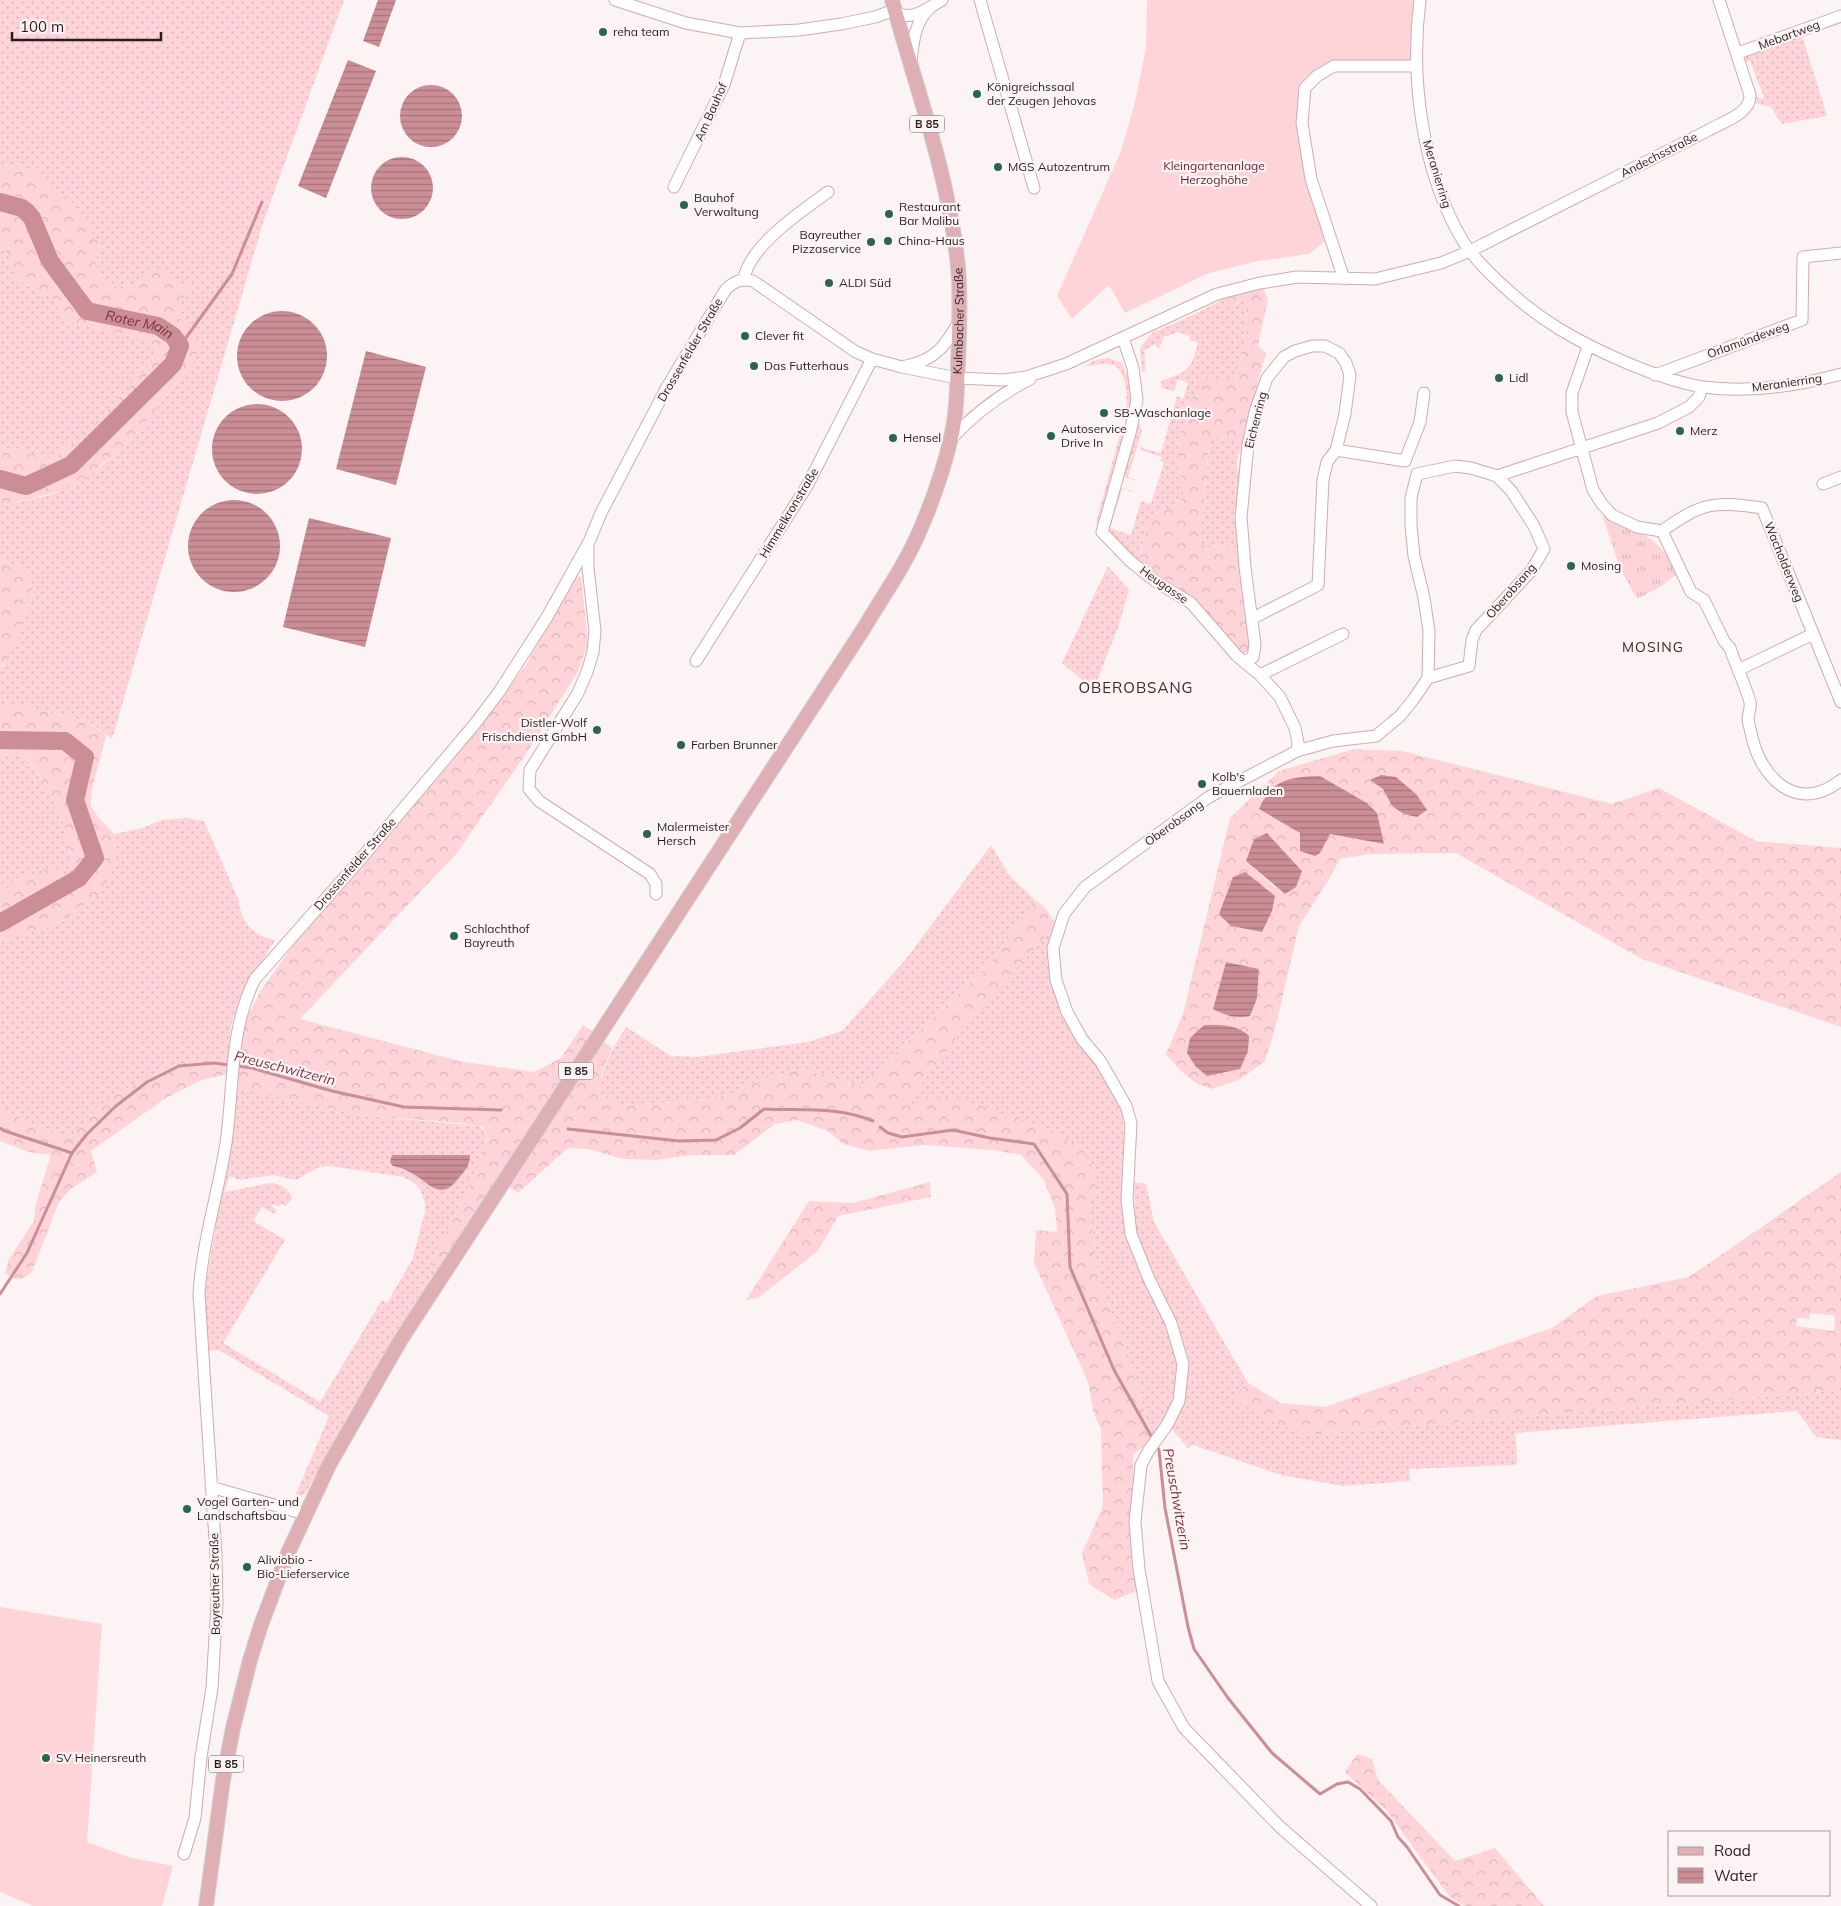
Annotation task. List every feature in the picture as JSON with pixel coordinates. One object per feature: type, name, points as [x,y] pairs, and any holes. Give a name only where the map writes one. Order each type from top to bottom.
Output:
[{"type":"main road","name":"Kulmbacher Straße","points":[[896,4],[910,64],[938,165],[958,266],[960,320],[955,414],[951,439]]},
{"type":"main road","name":"B 85","points":[[206,1906],[223,1780],[241,1693],[261,1624],[272,1592],[305,1514],[346,1433],[404,1334],[864,628],[920,532],[951,439]]},
{"type":"street","points":[[616,0],[686,22],[740,33],[789,31],[833,25],[874,17],[896,4],[900,15],[906,16],[931,7]]},
{"type":"street","points":[[910,64],[919,23],[931,7],[942,0]]},
{"type":"street","points":[[980,0],[1034,188]]},
{"type":"street","name":"Meranierring","points":[[1420,0],[1416,66],[1423,128],[1430,160],[1442,199],[1470,252],[1512,294],[1537,316],[1588,346],[1655,375],[1702,387],[1737,389],[1771,387],[1841,374]]},
{"type":"street","name":"Andechsstraße","points":[[1470,252],[1742,111],[1750,104],[1750,95],[1738,53],[1719,0]]},
{"type":"street","name":"Mebartweg","points":[[1738,53],[1841,16]]},
{"type":"street","name":"Am Bauhof","points":[[674,188],[724,85],[740,33]]},
{"type":"street","points":[[1344,279],[1310,179],[1302,122],[1305,88],[1317,76],[1334,66],[1416,66]]},
{"type":"street","points":[[828,192],[790,220],[764,244],[745,269],[744,279],[753,281],[856,352],[872,359],[957,378],[1003,380],[1045,372]]},
{"type":"street","points":[[951,439],[974,416],[1008,390],[1217,294],[1260,283],[1297,278],[1375,279],[1442,263],[1470,252]]},
{"type":"street","name":"Orlamündeweg","points":[[1655,375],[1802,320],[1803,257],[1841,253]]},
{"type":"street","name":"Drossenfelder Straße","points":[[211,1222],[226,1142],[235,1041],[246,997],[255,980],[365,854],[500,692],[547,618],[589,542],[601,513],[671,380],[726,289],[734,282],[744,279]]},
{"type":"street","points":[[902,367],[934,356],[952,335],[960,320]]},
{"type":"street","name":"Heugasse","points":[[1123,338],[1133,368],[1137,400],[1130,433],[1102,532],[1130,561],[1155,581],[1191,603],[1245,662]]},
{"type":"street","name":"Eichenring","points":[[1245,662],[1253,657],[1255,645],[1241,517],[1248,445],[1255,412],[1267,378],[1280,361],[1295,351],[1312,346],[1325,346],[1338,353],[1346,363],[1350,375],[1349,394],[1336,450],[1327,462],[1323,480],[1318,585],[1253,618]]},
{"type":"street","points":[[1588,346],[1572,393],[1572,412],[1593,490],[1612,515],[1637,527],[1662,531],[1691,592],[1704,600],[1724,641],[1730,648],[1751,705],[1748,718],[1755,747],[1765,770],[1776,782],[1791,792],[1801,795],[1815,794],[1826,790],[1841,780]]},
{"type":"street","name":"Himmelkronstraße","points":[[696,661],[808,486],[872,359]]},
{"type":"street","points":[[1417,474],[1454,466],[1471,468],[1497,476],[1658,423],[1689,407],[1699,397],[1702,387]]},
{"type":"street","points":[[1405,461],[1420,422],[1424,393]]},
{"type":"street","points":[[1336,450],[1405,461],[1417,474]]},
{"type":"street","points":[[1417,474],[1411,498],[1411,525],[1414,556],[1424,598],[1429,631],[1428,678]]},
{"type":"street","name":"Oberobsang","points":[[1371,1906],[1280,1827],[1184,1728],[1158,1681],[1139,1569],[1135,1522],[1141,1465],[1149,1450],[1162,1435],[1178,1401],[1183,1364],[1171,1323],[1149,1279],[1131,1234],[1127,1200],[1131,1123],[1126,1106],[1101,1062],[1082,1039],[1067,1012],[1056,980],[1053,948],[1064,914],[1085,887],[1209,797],[1297,751],[1333,741],[1376,736],[1400,716],[1428,678],[1469,666],[1472,640],[1476,630],[1530,571],[1544,549],[1534,526],[1512,492],[1497,476]]},
{"type":"street","points":[[1823,484],[1841,477]]},
{"type":"street","name":"Wacholderweg","points":[[1662,531],[1695,509],[1714,504],[1762,508],[1841,702]]},
{"type":"street","name":"Drossenfelder Straße","points":[[589,542],[588,568],[595,631],[593,652],[578,692],[530,770],[529,789],[539,801],[650,874],[656,884],[656,894]]},
{"type":"street","points":[[1260,675],[1343,634]]},
{"type":"street","points":[[1738,670],[1813,634]]},
{"type":"street","points":[[1245,662],[1280,697],[1295,728],[1298,742],[1297,751]]},
{"type":"street","name":"Bayreuther Straße","points":[[184,1854],[195,1818],[214,1664],[217,1579],[199,1294],[203,1257],[211,1222]]},
{"type":"street","points":[[211,1488],[305,1514]]},
{"type":"green space","points":[[0,0],[344,0],[263,223],[112,739],[89,722],[24,706],[0,707],[0,668],[3,666],[33,594],[24,569],[0,560],[0,506],[56,493],[83,479],[119,451],[149,417],[193,363],[193,333],[175,314],[188,288],[158,268],[133,286],[105,285],[96,265],[99,243],[32,170],[0,164]]},
{"type":"green space","name":"Kleingartenanlage Herzoghöhe","points":[[1147,0],[1420,0],[1416,66],[1334,66],[1305,88],[1302,123],[1330,237],[1309,254],[1259,261],[1209,273],[1125,313],[1109,285],[1072,319],[1057,296],[1121,151],[1135,102],[1146,48]]},
{"type":"green space","points":[[1801,32],[1827,116],[1782,124],[1771,107],[1750,102],[1750,95],[1762,99],[1764,97],[1750,61],[1741,64],[1738,53]]},
{"type":"green space","points":[[0,164],[32,170],[71,201],[99,243],[96,265],[105,285],[133,286],[158,268],[189,287],[176,314],[200,344],[193,363],[143,425],[117,452],[86,478],[61,491],[0,506],[0,446],[53,459],[101,417],[152,363],[155,342],[68,322],[52,298],[15,279],[11,259],[0,245]]},
{"type":"green space","points":[[0,245],[11,259],[15,279],[52,298],[68,322],[155,342],[152,363],[101,417],[53,459],[0,446]]},
{"type":"green space","points":[[1260,283],[1268,299],[1258,346],[1266,353],[1246,439],[1210,437],[1200,545],[1239,546],[1249,617],[1250,650],[1242,655],[1177,586],[1138,564],[1152,514],[1180,506],[1184,489],[1177,464],[1179,439],[1190,401],[1205,378],[1234,381],[1245,349],[1247,301],[1227,304],[1228,291]]},
{"type":"green space","points":[[1227,297],[1227,304],[1247,301],[1245,349],[1234,381],[1190,401],[1179,439],[1177,464],[1184,489],[1180,507],[1152,514],[1137,564],[1107,532],[1120,488],[1133,491],[1122,489],[1110,528],[1131,535],[1141,501],[1151,504],[1164,462],[1160,461],[1162,457],[1140,450],[1141,446],[1161,453],[1177,396],[1183,399],[1188,383],[1178,379],[1174,391],[1162,388],[1161,381],[1187,369],[1193,360],[1198,343],[1189,340],[1190,336],[1178,332],[1164,337],[1159,349],[1155,344],[1144,351],[1146,371],[1142,372],[1140,348],[1152,333],[1193,315]]},
{"type":"green space","points":[[1108,358],[1122,363],[1127,377],[1131,398],[1129,421],[1125,422],[1127,397],[1121,371],[1115,366],[1108,364],[1085,366],[1095,360]]},
{"type":"green space","points":[[1139,423],[1142,431],[1128,477],[1136,481],[1123,476]]},
{"type":"green space","points":[[1120,435],[1124,439],[1098,525],[1096,522]]},
{"type":"green space","points":[[1210,437],[1246,439],[1237,460],[1237,469],[1241,473],[1239,503],[1235,507],[1234,515],[1238,527],[1239,546],[1200,545]]},
{"type":"green space","points":[[1605,515],[1638,531],[1657,544],[1665,553],[1676,575],[1660,587],[1637,599],[1620,568],[1603,518]]},
{"type":"green space","points":[[0,560],[24,568],[33,594],[27,607],[15,648],[0,668]]},
{"type":"green space","points":[[1108,566],[1129,590],[1119,625],[1097,681],[1092,688],[1062,663]]},
{"type":"green space","points":[[574,576],[581,577],[588,644],[578,671],[567,689],[524,757],[456,854],[300,1019],[459,1061],[534,1072],[561,1058],[583,1025],[593,1032],[439,1268],[430,1264],[456,1214],[483,1155],[487,1134],[483,1127],[460,1123],[359,1115],[237,1088],[240,1043],[244,1023],[260,992],[293,945],[454,759],[526,665]]},
{"type":"green space","points":[[24,706],[89,722],[106,736],[90,805],[114,834],[115,852],[112,871],[105,886],[97,896],[64,920],[0,943],[0,894],[18,878],[47,869],[70,872],[71,864],[71,855],[64,824],[44,782],[26,756],[0,754],[0,707]]},
{"type":"green space","points":[[1354,749],[1402,751],[1612,804],[1659,788],[1756,841],[1841,848],[1841,1027],[1642,959],[1456,853],[1370,854],[1340,859],[1299,926],[1276,1025],[1265,1061],[1241,1079],[1212,1089],[1196,1083],[1181,1071],[1166,1054],[1183,1014],[1230,818],[1279,771]],"holes":[[[1320,776],[1367,803],[1377,813],[1383,844],[1330,834],[1320,852],[1300,851],[1300,833],[1259,809]],[[1371,780],[1426,810],[1392,806],[1383,789]],[[1267,833],[1302,871],[1285,894],[1246,861],[1254,839]],[[1245,872],[1256,882],[1262,932],[1231,926]],[[1226,962],[1259,969],[1257,998],[1213,1009]]]},
{"type":"green space","points":[[0,754],[25,756],[44,782],[64,825],[71,855],[71,865],[70,873],[47,869],[0,894]]},
{"type":"green space","points":[[186,818],[204,821],[239,901],[245,921],[255,932],[275,940],[240,997],[231,1026],[228,1058],[208,1058],[100,1105],[71,1137],[35,1126],[0,1110],[0,943],[64,920],[97,896],[115,852],[114,834],[143,828],[161,820]]},
{"type":"green space","points":[[991,845],[1010,876],[1035,900],[991,963],[861,1086],[802,1069],[759,1080],[732,1094],[697,1101],[620,1105],[597,1095],[608,1060],[626,1027],[671,1056],[698,1057],[807,1042],[842,1031],[906,959]]},
{"type":"green space","points":[[1035,900],[1044,907],[1057,925],[977,1010],[906,1105],[949,1095],[1049,1129],[1083,1149],[1097,1178],[1089,1208],[1099,1280],[1127,1351],[1147,1421],[1154,1437],[1148,1444],[1133,1454],[1134,1544],[1139,1590],[1114,1600],[1089,1584],[1082,1553],[1103,1506],[1101,1429],[1094,1414],[1088,1382],[1034,1263],[1036,1230],[1057,1232],[1055,1208],[1044,1180],[1021,1155],[992,1150],[924,1145],[869,1151],[843,1144],[828,1131],[797,1120],[775,1124],[734,1155],[691,1155],[656,1160],[623,1159],[588,1149],[568,1148],[518,1193],[508,1187],[603,1041],[612,1048],[603,1070],[597,1095],[620,1105],[696,1101],[732,1094],[759,1080],[802,1069],[861,1086],[991,963]]},
{"type":"green space","points":[[1057,925],[1046,949],[1074,1017],[1123,1108],[1126,1235],[1169,1328],[1177,1364],[1174,1400],[1165,1420],[1154,1437],[1147,1421],[1127,1351],[1099,1280],[1089,1208],[1097,1178],[1049,1129],[999,1114],[905,1105],[977,1010]]},
{"type":"green space","points":[[208,1058],[228,1058],[227,1074],[199,1081],[166,1098],[91,1151],[97,1172],[71,1189],[59,1202],[32,1272],[19,1279],[5,1273],[9,1259],[34,1221],[36,1203],[51,1155],[28,1152],[0,1141],[0,1110],[35,1126],[71,1137],[100,1105],[125,1089],[172,1065]]},
{"type":"green space","points":[[237,1088],[359,1115],[479,1126],[487,1134],[483,1155],[477,1170],[431,1264],[439,1268],[349,1413],[305,1494],[294,1499],[329,1416],[219,1350],[208,1351],[205,1289],[226,1168]],"holes":[[[329,1166],[403,1177],[413,1182],[420,1189],[425,1203],[425,1212],[412,1260],[387,1303],[382,1300],[320,1402],[223,1343],[285,1240],[253,1221],[262,1207],[275,1214],[277,1210],[272,1207],[273,1204],[279,1207],[281,1204],[286,1206],[292,1199],[287,1189],[273,1183],[225,1192],[229,1176],[240,1180],[273,1175],[296,1180],[319,1167]]]},
{"type":"green space","points":[[1841,1172],[1841,1390],[1307,1435],[1266,1419],[1232,1397],[1248,1383],[1281,1403],[1325,1407],[1552,1328],[1597,1296],[1689,1277]],"holes":[[[1810,1313],[1835,1316],[1834,1331],[1796,1326],[1797,1318],[1809,1319]]]},
{"type":"green space","points":[[930,1182],[931,1197],[838,1216],[818,1251],[758,1298],[746,1300],[809,1201],[853,1203]]},
{"type":"green space","points":[[1134,1182],[1146,1184],[1154,1222],[1248,1383],[1233,1397],[1307,1435],[1841,1390],[1841,1440],[1816,1437],[1797,1411],[1516,1433],[1517,1465],[1409,1469],[1410,1481],[1343,1486],[1281,1475],[1193,1445],[1188,1448],[1171,1428],[1184,1404],[1189,1362],[1178,1325],[1135,1234]]},
{"type":"green space","name":"SV Heinersreuth","points":[[0,1607],[102,1624],[87,1842],[128,1857],[173,1866],[162,1906],[33,1906],[0,1892]]},
{"type":"green space","points":[[1357,1754],[1372,1759],[1378,1780],[1455,1861],[1495,1848],[1544,1906],[1464,1906],[1449,1896],[1386,1810],[1345,1772]]},
{"type":"water","points":[[378,0],[396,0],[379,47],[363,41]]},
{"type":"water","points":[[348,60],[376,71],[326,198],[298,186]]},
{"type":"water","points":[[425,85],[437,85],[453,94],[460,104],[462,116],[460,128],[453,138],[437,147],[425,147],[414,142],[405,133],[400,122],[400,110],[405,99],[414,90]]},
{"type":"water","points":[[402,157],[414,160],[424,166],[430,176],[433,188],[430,200],[424,210],[414,216],[402,219],[390,216],[380,210],[374,200],[371,188],[374,176],[380,166],[390,160]]},
{"type":"water","points":[[282,311],[299,315],[314,324],[323,339],[327,356],[323,373],[314,388],[299,397],[282,401],[265,397],[250,388],[241,373],[237,356],[241,339],[250,324],[265,315]]},
{"type":"water","points":[[366,351],[426,367],[396,485],[336,469]]},
{"type":"water","points":[[257,404],[274,407],[289,417],[299,432],[302,449],[299,466],[289,481],[274,491],[257,494],[240,491],[225,481],[215,466],[212,449],[215,432],[225,417],[240,407]]},
{"type":"water","points":[[225,500],[243,500],[260,507],[273,520],[280,537],[280,555],[273,572],[260,585],[243,592],[225,592],[208,585],[195,572],[188,555],[188,537],[195,520],[208,507]]},
{"type":"water","points":[[309,518],[391,538],[365,647],[283,627]]},
{"type":"water","points":[[1381,775],[1396,777],[1416,794],[1427,810],[1417,817],[1404,814],[1392,806],[1383,789],[1370,780]]},
{"type":"water","points":[[1320,776],[1367,803],[1377,813],[1384,844],[1330,834],[1320,853],[1315,856],[1300,851],[1300,833],[1259,809],[1270,791],[1283,782],[1300,777]]},
{"type":"water","points":[[1267,833],[1302,871],[1296,887],[1285,894],[1246,861],[1254,839]]},
{"type":"water","points":[[1245,872],[1275,896],[1272,911],[1262,932],[1231,926],[1219,914],[1233,877]]},
{"type":"water","points":[[1226,962],[1259,969],[1257,998],[1250,1016],[1231,1016],[1213,1009]]},
{"type":"water","points":[[1204,1025],[1234,1027],[1249,1036],[1248,1051],[1240,1069],[1207,1076],[1196,1067],[1187,1053],[1190,1038]]},
{"type":"water","points":[[392,1155],[470,1155],[470,1159],[465,1171],[452,1186],[441,1190],[436,1189],[399,1167],[393,1166],[390,1162]]},
{"type":"waterway","name":"Roter Main","points":[[0,202],[22,208],[32,218],[50,261],[87,311],[158,326],[173,336],[180,346],[173,364],[71,465],[26,486],[0,479]]},
{"type":"waterway","points":[[180,346],[232,274],[262,202]]},
{"type":"waterway","name":"Roter Main","points":[[0,740],[65,741],[85,757],[75,800],[95,858],[79,878],[0,923]]},
{"type":"waterway","name":"Preuschwitzerin","points":[[0,1294],[27,1253],[72,1153],[87,1134],[116,1106],[147,1082],[179,1066],[214,1063],[252,1068],[332,1091],[404,1107],[501,1110]]},
{"type":"waterway","name":"Preuschwitzerin","points":[[568,1129],[679,1141],[716,1140],[740,1128],[764,1109],[833,1111],[860,1116],[873,1121]]},
{"type":"waterway","name":"Preuschwitzerin","points":[[880,1127],[888,1133],[902,1137],[953,1130],[990,1138],[1034,1144],[1067,1194],[1070,1267],[1114,1370],[1159,1450],[1165,1508],[1194,1649],[1228,1698],[1272,1753],[1320,1794],[1337,1784],[1348,1782],[1360,1789],[1391,1821],[1398,1837],[1440,1895],[1459,1906]]},
{"type":"waterway","points":[[0,1128],[72,1153]]},
{"type":"place","name":"reha team","points":[[603,32]]},
{"type":"place","name":"Königreichssaal der Zeugen Jehovas","points":[[977,94]]},
{"type":"place","name":"MGS Autozentrum","points":[[998,167]]},
{"type":"place","name":"Bauhof Verwaltung","points":[[684,205]]},
{"type":"place","name":"Restaurant Bar Malibu","points":[[889,214]]},
{"type":"place","name":"China-Haus","points":[[888,241]]},
{"type":"place","name":"Bayreuther Pizzaservice","points":[[871,242]]},
{"type":"place","name":"ALDI Süd","points":[[829,283]]},
{"type":"place","name":"Clever fit","points":[[745,336]]},
{"type":"place","name":"Das Futterhaus","points":[[754,366]]},
{"type":"place","name":"Lidl","points":[[1499,378]]},
{"type":"place","name":"SB-Waschanlage","points":[[1104,413]]},
{"type":"place","name":"Merz","points":[[1680,431]]},
{"type":"place","name":"Autoservice Drive In","points":[[1051,436]]},
{"type":"place","name":"Hensel","points":[[893,438]]},
{"type":"place","name":"Mosing","points":[[1571,566]]},
{"type":"place","name":"Distler-Wolf Frischdienst GmbH","points":[[597,730]]},
{"type":"place","name":"Farben Brunner","points":[[681,745]]},
{"type":"place","name":"Kolb's Bauernladen","points":[[1202,784]]},
{"type":"place","name":"Malermeister Hersch","points":[[647,834]]},
{"type":"place","name":"Schlachthof Bayreuth","points":[[454,936]]},
{"type":"place","name":"Vogel Garten- und Landschaftsbau","points":[[187,1509]]},
{"type":"place","name":"Aliviobio - Bio-Lieferservice","points":[[247,1567]]},
{"type":"place","name":"SV Heinersreuth","points":[[46,1758]]},
{"type":"district","name":"MOSING","points":[[1653,647]]},
{"type":"district","name":"OBEROBSANG","points":[[1136,688]]}]
